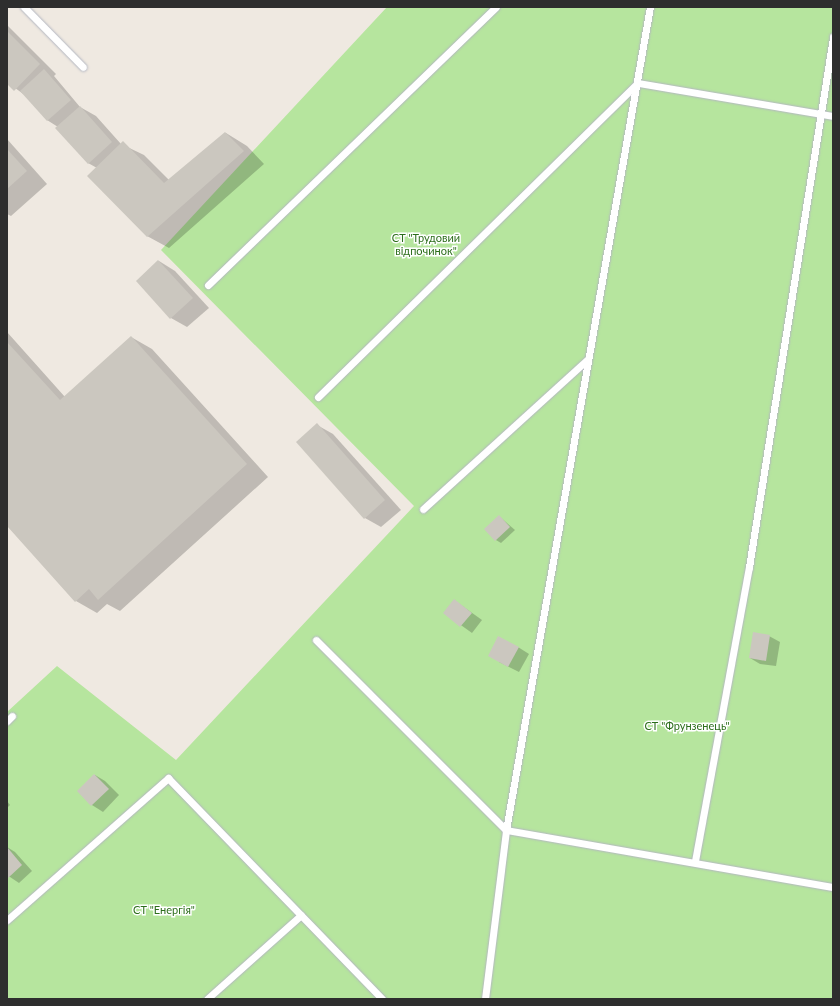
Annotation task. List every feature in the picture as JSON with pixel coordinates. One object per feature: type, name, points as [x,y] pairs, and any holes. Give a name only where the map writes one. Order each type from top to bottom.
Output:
[{"type":"lane","points":[[24,7],[83,67]]},
{"type":"lane","points":[[208,285],[496,7]]},
{"type":"lane","points":[[485,999],[506,830],[587,360],[638,84],[650,7]]},
{"type":"lane","points":[[696,861],[750,560],[833,37]]},
{"type":"lane","points":[[638,84],[833,116]]},
{"type":"lane","points":[[318,397],[638,84]]},
{"type":"lane","points":[[423,509],[587,360]]},
{"type":"lane","points":[[316,640],[506,830],[696,861],[833,887]]},
{"type":"lane","points":[[7,920],[168,778],[382,999]]},
{"type":"lane","points":[[207,999],[301,915]]},
{"type":"green space","points":[[387,7],[833,7],[833,999],[7,999],[7,712],[57,666],[176,760],[414,506],[161,250]]},
{"type":"building","points":[[7,31],[40,64],[14,91],[7,84]]},
{"type":"building","points":[[44,69],[71,100],[47,121],[20,91]]},
{"type":"building","points":[[80,106],[112,142],[88,164],[55,128]]},
{"type":"building","points":[[225,132],[244,151],[147,237],[87,176],[123,141],[164,183]]},
{"type":"building","points":[[7,149],[27,171],[7,189]]},
{"type":"building","points":[[158,260],[193,298],[170,319],[136,281]]},
{"type":"building","points":[[131,336],[247,464],[98,600],[89,589],[75,602],[7,526],[7,342],[60,400]]},
{"type":"building","points":[[317,423],[385,500],[364,519],[296,442]]},
{"type":"building","points":[[499,515],[510,527],[495,541],[484,529]]},
{"type":"building","points":[[454,599],[472,613],[460,627],[443,613]]},
{"type":"building","points":[[753,632],[770,635],[766,661],[749,658]]},
{"type":"building","points":[[498,636],[519,647],[508,667],[488,656]]},
{"type":"building","points":[[94,774],[109,789],[91,806],[77,791]]},
{"type":"building","points":[[7,847],[22,865],[8,878],[7,877]]},
{"type":"park label","name":"СТ \"Трудовий відпочинок\"","points":[[426,245]]},
{"type":"park label","name":"СТ \"Фрунзенець\"","points":[[687,726]]},
{"type":"park label","name":"СТ \"Енергія\"","points":[[164,910]]}]
